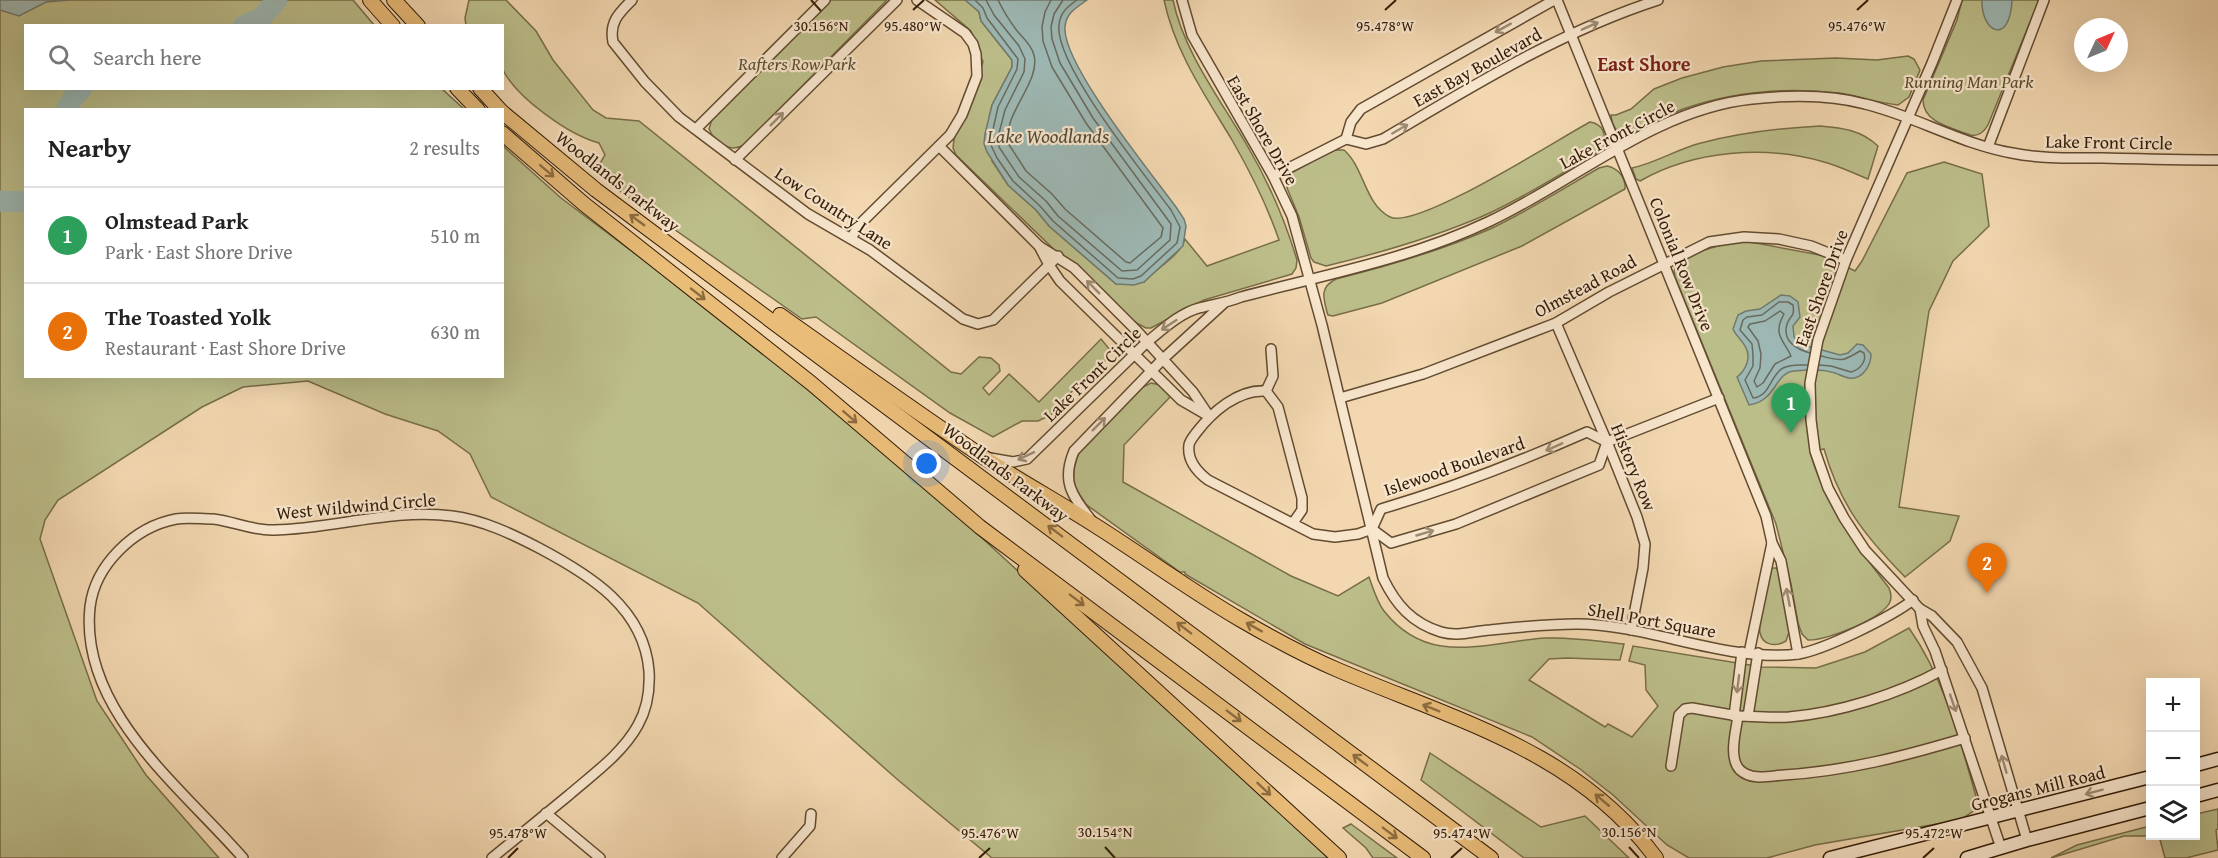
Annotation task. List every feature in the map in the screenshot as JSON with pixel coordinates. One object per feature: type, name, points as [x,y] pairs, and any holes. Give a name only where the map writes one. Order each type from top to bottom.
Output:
[{"type":"main road","points":[[370,0],[391,24]]},
{"type":"main road","points":[[393,0],[413,21]]},
{"type":"main road","points":[[459,90],[476,108]]},
{"type":"main road","name":"Woodlands Parkway","points":[[482,90],[498,108]]},
{"type":"main road","name":"Woodlands Parkway","points":[[504,113],[596,190],[1491,858]]},
{"type":"main road","name":"Woodlands Parkway","points":[[504,135],[584,204],[811,383],[980,527],[1424,858]]},
{"type":"main road","points":[[684,255],[715,270],[985,458],[1096,526],[1239,619],[1336,669],[1490,732],[1546,760],[1584,785],[1613,810],[1643,840],[1656,858]]},
{"type":"main road","points":[[980,527],[1087,629],[1339,858]]},
{"type":"main road","points":[[2200,764],[2218,759]]},
{"type":"main road","name":"Grogans Mill Road","points":[[1830,858],[2146,778]]},
{"type":"main road","points":[[2200,795],[2218,790]]},
{"type":"main road","points":[[1967,858],[2146,809]]},
{"type":"main road","points":[[1643,840],[1669,858]]},
{"type":"street","name":"Low Country Lane","points":[[632,0],[618,14],[612,30],[613,42],[665,104],[808,214],[851,238],[963,319],[978,324],[993,320],[1058,256]]},
{"type":"street","points":[[696,129],[825,0]]},
{"type":"street","points":[[735,160],[897,0]]},
{"type":"street","points":[[851,238],[861,223],[958,125],[977,76],[976,54],[973,44],[965,33],[916,0]]},
{"type":"street","name":"East Shore Drive","points":[[1182,0],[1192,36],[1273,176],[1292,216],[1309,279]]},
{"type":"street","name":"Colonial Row Drive","points":[[1556,0],[1766,516],[1772,543],[1781,561],[1798,654]]},
{"type":"street","name":"East Bay Boulevard","points":[[1556,0],[1361,109],[1351,122],[1346,139],[1366,144],[1383,139],[1496,73],[1571,34],[1658,0]]},
{"type":"street","name":"East Shore Drive","points":[[1957,0],[1846,260],[1818,340],[1810,383],[1811,420],[1815,451],[1828,488],[1844,518],[1865,550],[1920,609],[1932,616],[1957,642],[1982,688],[2027,840]]},
{"type":"street","points":[[1988,147],[2044,0]]},
{"type":"street","name":"Lake Front Circle","points":[[985,458],[1013,462],[1027,459],[1147,342],[1163,329],[1198,309],[1381,261],[1450,238],[1521,205],[1668,122],[1706,108],[1750,99],[1797,96],[1833,98],[1866,104],[1988,147],[2012,153],[2041,157],[2218,160]]},
{"type":"street","points":[[1273,176],[1346,139]]},
{"type":"street","points":[[939,146],[1039,246],[1074,268],[1163,359],[1193,392],[1209,416]]},
{"type":"street","name":"Olmstead Road","points":[[1340,398],[1423,374],[1556,323],[1664,262],[1709,242],[1744,237],[1779,239],[1811,246],[1846,260]]},
{"type":"street","points":[[1039,246],[1060,281],[1181,400],[1209,416]]},
{"type":"street","name":"Shell Port Square","points":[[1309,279],[1383,578],[1392,598],[1407,615],[1424,626],[1444,633],[1465,635],[1486,630],[1579,624],[1631,630],[1750,653],[1798,654],[1814,650],[1897,613],[1913,600]]},
{"type":"street","name":"Lake Front Circle","points":[[1096,526],[1068,486],[1070,462],[1074,451],[1163,359],[1223,304]]},
{"type":"street","name":"History Row","points":[[1556,323],[1607,442],[1637,517],[1645,544],[1643,568],[1631,630]]},
{"type":"street","points":[[1266,391],[1273,376],[1271,349]]},
{"type":"street","points":[[1293,523],[1302,510],[1302,498],[1278,407],[1266,391],[1257,390],[1243,394],[1209,416],[1189,442],[1190,458],[1196,471],[1208,480],[1312,534],[1335,537],[1358,534],[1372,529],[1391,543],[1456,524],[1599,465],[1607,442],[1719,398]]},
{"type":"street","name":"Islewood Boulevard","points":[[1372,529],[1381,509],[1441,491],[1521,462],[1587,432],[1607,442]]},
{"type":"street","name":"West Wildwind Circle","points":[[243,858],[130,734],[114,709],[96,663],[90,630],[90,607],[101,572],[113,556],[142,533],[177,519],[216,519],[271,531],[427,514],[454,516],[491,526],[512,535],[591,578],[612,596],[629,615],[647,651],[650,681],[647,702],[638,724],[624,744],[603,766],[492,858]]},
{"type":"street","name":"Colonial Row Drive","points":[[1750,653],[1772,543]]},
{"type":"street","name":"East Shore Drive","points":[[1920,609],[1923,626],[1942,670],[2001,848]]},
{"type":"street","points":[[1740,716],[1750,653]]},
{"type":"street","points":[[1750,653],[1733,752],[1738,768],[1750,777],[1825,772],[1890,760],[1965,738]]},
{"type":"street","points":[[1671,766],[1679,715],[1685,709],[1692,708],[1740,716],[1789,717],[1839,708],[1879,697],[1942,670]]},
{"type":"street","points":[[546,813],[600,858]]},
{"type":"street","points":[[782,858],[810,826],[812,814]]},
{"type":"green space","points":[[0,0],[353,0],[373,24],[24,24],[24,90],[443,90],[463,108],[24,108],[24,378],[504,378],[504,147],[561,198],[726,322],[934,494],[1328,858],[992,858],[898,780],[698,603],[491,497],[470,454],[438,431],[385,414],[308,381],[243,387],[202,407],[58,500],[45,520],[40,539],[97,701],[146,775],[219,858],[0,858]]},
{"type":"green space","points":[[469,0],[506,0],[536,31],[553,60],[593,110],[606,118],[639,121],[951,372],[961,374],[979,357],[991,358],[999,365],[1000,371],[983,388],[989,395],[1009,374],[1039,402],[1101,339],[1111,351],[1105,361],[1083,379],[1051,415],[1038,421],[1022,421],[993,437],[950,413],[816,317],[802,319],[614,187],[599,165],[605,155],[599,143],[587,139],[546,115],[521,93],[504,72],[504,24],[466,24]]},
{"type":"green space","name":"Rafters Row Park","points":[[831,0],[887,0],[744,145],[728,147],[715,139],[709,129],[712,119]]},
{"type":"green space","points":[[935,0],[965,0],[975,7],[981,21],[1012,60],[1012,67],[992,105],[989,118],[992,161],[1008,185],[1036,210],[1049,226],[1116,284],[1144,282],[1178,251],[1185,239],[1207,266],[1279,240],[1252,177],[1202,90],[1175,37],[1164,0],[1173,0],[1178,20],[1194,57],[1256,161],[1276,202],[1297,260],[1292,274],[1204,300],[1151,328],[1146,328],[1123,316],[956,155],[953,148],[954,139],[983,62],[971,31]]},
{"type":"green space","name":"Running Man Park","points":[[1962,0],[2039,0],[1988,125],[1979,135],[1970,135],[1940,124],[1924,108],[1923,100],[1957,20]]},
{"type":"green space","points":[[1908,56],[1914,59],[1920,70],[1909,97],[1898,105],[1819,91],[1760,92],[1721,98],[1683,109],[1628,135],[1618,131],[1611,115],[1631,109],[1654,89],[1682,78],[1723,67],[1761,61],[1836,58],[1877,60]]},
{"type":"green space","points":[[1590,122],[1603,130],[1604,146],[1595,154],[1497,209],[1425,238],[1346,261],[1326,266],[1314,262],[1311,258],[1299,217],[1287,188],[1288,178],[1293,172],[1333,150],[1344,150],[1351,157],[1375,204],[1382,211],[1390,217],[1405,217],[1457,197]]},
{"type":"green space","points":[[1820,126],[1851,131],[1865,136],[1878,146],[1868,179],[1824,162],[1778,153],[1755,152],[1707,157],[1683,163],[1640,181],[1636,179],[1632,168],[1715,139]]},
{"type":"green space","points":[[1944,162],[1982,174],[1989,226],[1953,261],[1929,311],[1899,507],[1959,516],[1950,541],[1905,577],[1878,548],[1856,519],[1838,487],[1824,449],[1810,452],[1833,507],[1853,540],[1889,588],[1891,597],[1885,609],[1865,622],[1840,633],[1808,640],[1802,634],[1798,623],[1776,524],[1674,271],[1678,261],[1688,255],[1721,245],[1745,241],[1825,256],[1855,271],[1907,173]]},
{"type":"green space","points":[[1607,166],[1620,174],[1625,189],[1522,246],[1382,303],[1333,316],[1328,315],[1324,293],[1327,285],[1336,279],[1414,257],[1471,237],[1518,215],[1599,168]]},
{"type":"green space","points":[[1151,383],[1160,385],[1171,396],[1124,445],[1123,482],[1291,576],[1338,596],[1369,577],[1384,611],[1401,629],[1420,640],[1439,646],[1459,647],[1546,638],[1624,644],[1620,660],[1549,659],[1529,680],[1605,727],[1608,724],[1632,737],[1658,706],[1646,690],[1645,665],[1629,661],[1633,646],[1762,667],[1816,668],[1865,652],[1909,628],[1933,669],[1951,713],[1978,803],[1975,810],[1960,820],[1815,845],[1767,858],[1689,858],[1667,845],[1613,795],[1580,769],[1532,737],[1305,644],[1185,572],[1180,572],[1084,503],[1074,479],[1079,453],[1143,387]]},
{"type":"green space","points":[[1771,568],[1776,568],[1779,572],[1790,629],[1786,641],[1774,645],[1764,641],[1760,633],[1763,600]]},
{"type":"green space","points":[[1430,753],[1541,827],[1585,816],[1629,858],[1524,858],[1421,780]]},
{"type":"green space","points":[[2218,809],[2218,829],[2216,830],[2218,850],[2186,858],[2165,858],[2160,840],[2200,840],[2200,813]]},
{"type":"green space","points":[[1351,824],[1397,858],[1373,858],[1366,848],[1343,828]]},
{"type":"green space","points":[[2146,827],[2146,836],[2124,836],[2051,858],[2077,845]]},
{"type":"water","points":[[0,0],[70,0],[46,2],[19,16],[0,10]]},
{"type":"water","name":"Lake Woodlands","points":[[965,0],[1087,0],[1072,11],[1067,18],[1065,27],[1068,44],[1092,92],[1176,207],[1186,226],[1183,246],[1144,282],[1134,285],[1116,284],[1049,226],[1036,210],[1008,185],[987,152],[984,144],[985,134],[992,105],[1012,67],[1012,60],[981,21],[979,12]]},
{"type":"water","points":[[1982,0],[2012,0],[2010,15],[2001,29],[1996,30],[1991,27],[1986,20]]},
{"type":"water","points":[[1781,295],[1790,296],[1798,302],[1800,317],[1793,326],[1794,337],[1800,344],[1840,355],[1848,353],[1857,344],[1863,345],[1871,354],[1869,363],[1862,374],[1854,378],[1823,370],[1787,373],[1765,398],[1749,405],[1737,377],[1745,367],[1748,354],[1733,329],[1738,315],[1760,309]]},
{"type":"waterway","points":[[248,24],[260,19],[277,0]]},
{"type":"waterway","points":[[67,108],[80,90]]},
{"type":"waterway","points":[[0,201],[24,202]]},
{"type":"place","name":"Olmstead Park","points":[[1791,433]]},
{"type":"place","name":"The Toasted Yolk","points":[[1987,593]]},
{"type":"district","name":"East Shore","points":[[1644,63]]}]
